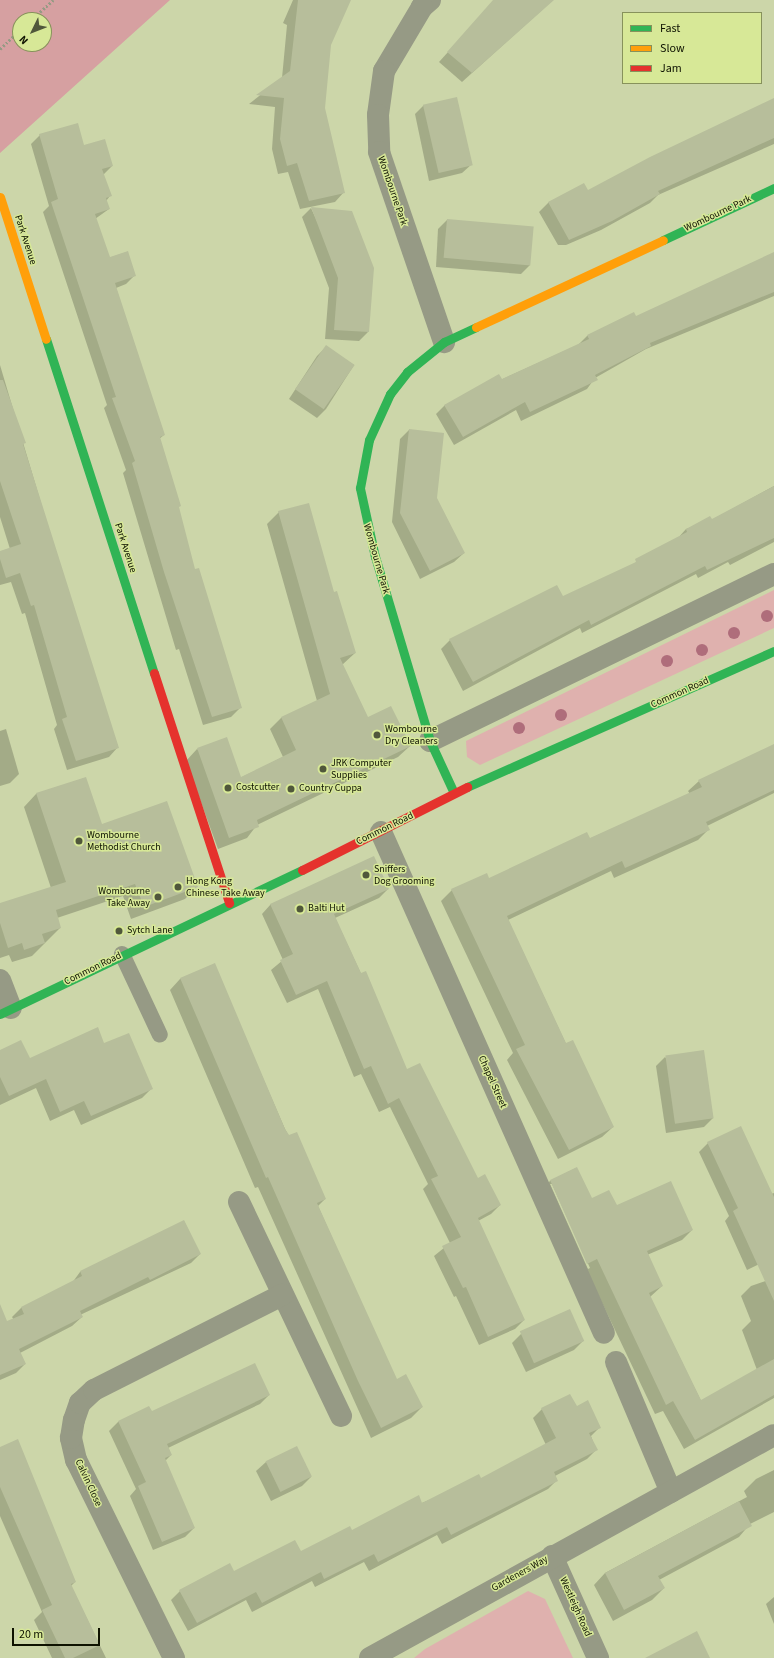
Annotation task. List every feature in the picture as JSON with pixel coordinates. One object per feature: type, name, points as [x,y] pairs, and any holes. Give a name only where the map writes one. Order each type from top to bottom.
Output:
[{"type":"street","name":"Wombourne Park","points":[[430,0],[422,7],[384,71],[378,115],[379,152],[444,342]]},
{"type":"street","name":"Wombourne Park","points":[[454,794],[430,741],[375,557],[360,488],[370,440],[390,394],[407,372],[444,342],[774,188]]},
{"type":"street","name":"Park Avenue","points":[[0,199],[229,903]]},
{"type":"street","points":[[430,741],[774,574]]},
{"type":"street","name":"Common Road","points":[[6,1011],[122,954],[381,832],[454,794],[774,652]]},
{"type":"street","name":"Chapel Street","points":[[381,832],[604,1333]]},
{"type":"street","points":[[0,980],[6,1011]]},
{"type":"street","points":[[239,1202],[341,1416]]},
{"type":"street","name":"Calvin Close","points":[[174,1658],[76,1460],[71,1438],[74,1420],[80,1403],[94,1390],[282,1295]]},
{"type":"street","points":[[616,1362],[671,1492]]},
{"type":"street","name":"Gardeners Way","points":[[373,1657],[552,1556],[774,1435]]},
{"type":"street","name":"Westleigh Road","points":[[552,1556],[598,1658]]},
{"type":"lane","points":[[122,954],[160,1035]]},
{"type":"path","points":[[40,12],[53,0]]},
{"type":"path","points":[[0,49],[12,38]]},
{"type":"shaded area","points":[[0,0],[170,0],[0,153]]},
{"type":"shaded area","points":[[774,590],[774,628],[480,765],[467,757],[466,741]]},
{"type":"shaded area","points":[[528,1591],[545,1599],[573,1658],[414,1658],[425,1649]]},
{"type":"building","points":[[298,0],[351,0],[331,45],[325,108],[345,193],[309,201],[297,163],[287,166],[280,139],[284,98],[256,95],[290,71]]},
{"type":"building","points":[[493,0],[554,0],[472,73],[447,52]]},
{"type":"building","points":[[457,97],[473,165],[439,173],[423,105]]},
{"type":"building","points":[[774,98],[774,138],[658,191],[660,194],[612,221],[569,240],[548,202],[584,183],[588,190],[650,157]]},
{"type":"building","points":[[78,123],[84,145],[105,139],[113,166],[102,169],[112,196],[106,198],[110,209],[95,214],[110,257],[128,251],[136,276],[115,283],[165,435],[160,437],[181,506],[179,507],[195,569],[199,568],[242,708],[212,717],[164,572],[132,463],[135,461],[112,398],[116,397],[51,202],[58,199],[39,134]]},
{"type":"building","points":[[311,207],[352,211],[374,268],[369,332],[334,330],[338,278]]},
{"type":"building","points":[[447,219],[534,227],[530,265],[444,258]]},
{"type":"building","points":[[774,252],[774,292],[650,343],[651,346],[595,375],[598,380],[530,412],[525,402],[463,437],[444,405],[499,374],[502,379],[589,339],[587,335],[634,312],[636,316]]},
{"type":"building","points":[[326,345],[355,365],[324,409],[295,389]]},
{"type":"building","points":[[0,380],[3,380],[26,443],[23,444],[119,748],[76,761],[62,719],[67,717],[34,605],[31,606],[20,573],[6,578],[0,559],[0,551],[21,544],[0,481]]},
{"type":"building","points":[[409,429],[444,433],[437,498],[465,553],[430,571],[400,513]]},
{"type":"building","points":[[774,486],[774,538],[707,570],[705,566],[591,625],[589,620],[473,682],[449,639],[557,585],[563,596],[636,562],[635,559],[687,532],[686,529],[710,516],[712,519]]},
{"type":"building","points":[[309,503],[334,592],[337,591],[356,653],[340,658],[368,717],[391,706],[411,746],[257,820],[259,827],[229,838],[197,748],[227,737],[241,777],[296,750],[281,717],[330,694],[278,511]]},
{"type":"building","points":[[774,744],[774,790],[706,822],[710,830],[625,868],[622,861],[507,916],[566,1043],[573,1040],[614,1127],[569,1150],[516,1049],[525,1045],[451,889],[487,873],[489,878],[587,832],[590,838],[702,787],[698,780]]},
{"type":"building","points":[[86,777],[102,824],[167,801],[198,887],[144,907],[135,884],[56,910],[61,928],[42,934],[45,943],[24,950],[22,943],[8,948],[0,923],[0,903],[66,882],[36,793]]},
{"type":"building","points":[[374,856],[389,889],[334,914],[361,973],[366,971],[407,1069],[420,1063],[478,1178],[485,1174],[501,1205],[478,1218],[525,1320],[488,1337],[466,1287],[463,1288],[442,1246],[461,1237],[431,1179],[438,1176],[399,1098],[388,1104],[371,1066],[364,1069],[327,981],[296,995],[280,960],[293,954],[270,904]]},
{"type":"building","points":[[215,963],[285,1129],[289,1135],[297,1132],[326,1199],[317,1203],[397,1379],[406,1374],[423,1407],[381,1428],[358,1381],[268,1177],[266,1178],[180,978]]},
{"type":"building","points":[[98,1027],[104,1043],[129,1033],[153,1089],[91,1116],[84,1101],[60,1112],[46,1079],[9,1096],[0,1077],[0,1050],[21,1040],[30,1058]]},
{"type":"building","points":[[704,1050],[714,1118],[675,1124],[665,1055]]},
{"type":"building","points":[[741,1126],[774,1197],[774,1301],[733,1211],[738,1208],[707,1142]]},
{"type":"building","points":[[577,1167],[592,1198],[609,1190],[617,1205],[671,1181],[693,1230],[647,1251],[663,1286],[649,1293],[701,1400],[774,1359],[774,1395],[695,1440],[673,1401],[666,1405],[597,1259],[587,1264],[550,1180]]},
{"type":"building","points":[[184,1220],[201,1254],[150,1280],[148,1277],[80,1311],[83,1317],[19,1349],[26,1364],[0,1375],[0,1304],[7,1321],[24,1314],[21,1307],[82,1276],[80,1271]]},
{"type":"building","points":[[570,1309],[584,1341],[534,1363],[520,1331]]},
{"type":"building","points":[[255,1363],[270,1395],[167,1444],[172,1455],[165,1458],[195,1528],[162,1542],[138,1486],[146,1482],[118,1421],[149,1406],[152,1411]]},
{"type":"building","points":[[570,1394],[577,1406],[588,1400],[601,1428],[589,1433],[598,1450],[554,1472],[558,1481],[451,1535],[447,1527],[378,1562],[374,1554],[324,1579],[321,1572],[262,1603],[256,1592],[197,1623],[179,1590],[230,1563],[234,1571],[295,1540],[301,1551],[350,1526],[352,1530],[419,1495],[422,1503],[479,1474],[481,1478],[556,1438],[541,1408]]},
{"type":"building","points":[[18,1439],[76,1582],[71,1584],[100,1645],[73,1658],[65,1658],[42,1610],[52,1605],[0,1487],[0,1447]]},
{"type":"building","points":[[297,1446],[312,1477],[280,1492],[266,1461]]},
{"type":"building","points":[[739,1501],[752,1526],[658,1576],[665,1588],[624,1610],[605,1573]]},
{"type":"building","points":[[697,1631],[710,1658],[645,1658]]},
{"type":"traffic: fast","points":[[663,240],[774,188]]},
{"type":"traffic: fast","points":[[454,793],[430,741],[375,557],[360,488],[369,440],[390,394],[407,372],[444,342],[476,327]]},
{"type":"traffic: fast","points":[[46,339],[154,673]]},
{"type":"traffic: fast","points":[[467,787],[774,651]]},
{"type":"traffic: fast","points":[[0,1014],[302,870]]},
{"type":"traffic: slow","points":[[0,197],[46,339]]},
{"type":"traffic: slow","points":[[476,327],[663,240]]},
{"type":"traffic: jam","points":[[154,673],[229,903]]},
{"type":"traffic: jam","points":[[302,870],[467,787]]},
{"type":"place","name":"Wombourne Dry Cleaners","points":[[377,735]]},
{"type":"place","name":"JRK Computer Supplies","points":[[323,769]]},
{"type":"place","name":"Costcutter","points":[[228,788]]},
{"type":"place","name":"Country Cuppa","points":[[291,789]]},
{"type":"place","name":"Wombourne Methodist Church","points":[[79,841]]},
{"type":"place","name":"Sniffers Dog Grooming","points":[[366,875]]},
{"type":"place","name":"Hong Kong Chinese Take Away","points":[[178,887]]},
{"type":"place","name":"Wombourne Take Away","points":[[158,897]]},
{"type":"place","name":"Balti Hut","points":[[300,909]]},
{"type":"place","name":"Sytch Lane","points":[[119,931]]}]
